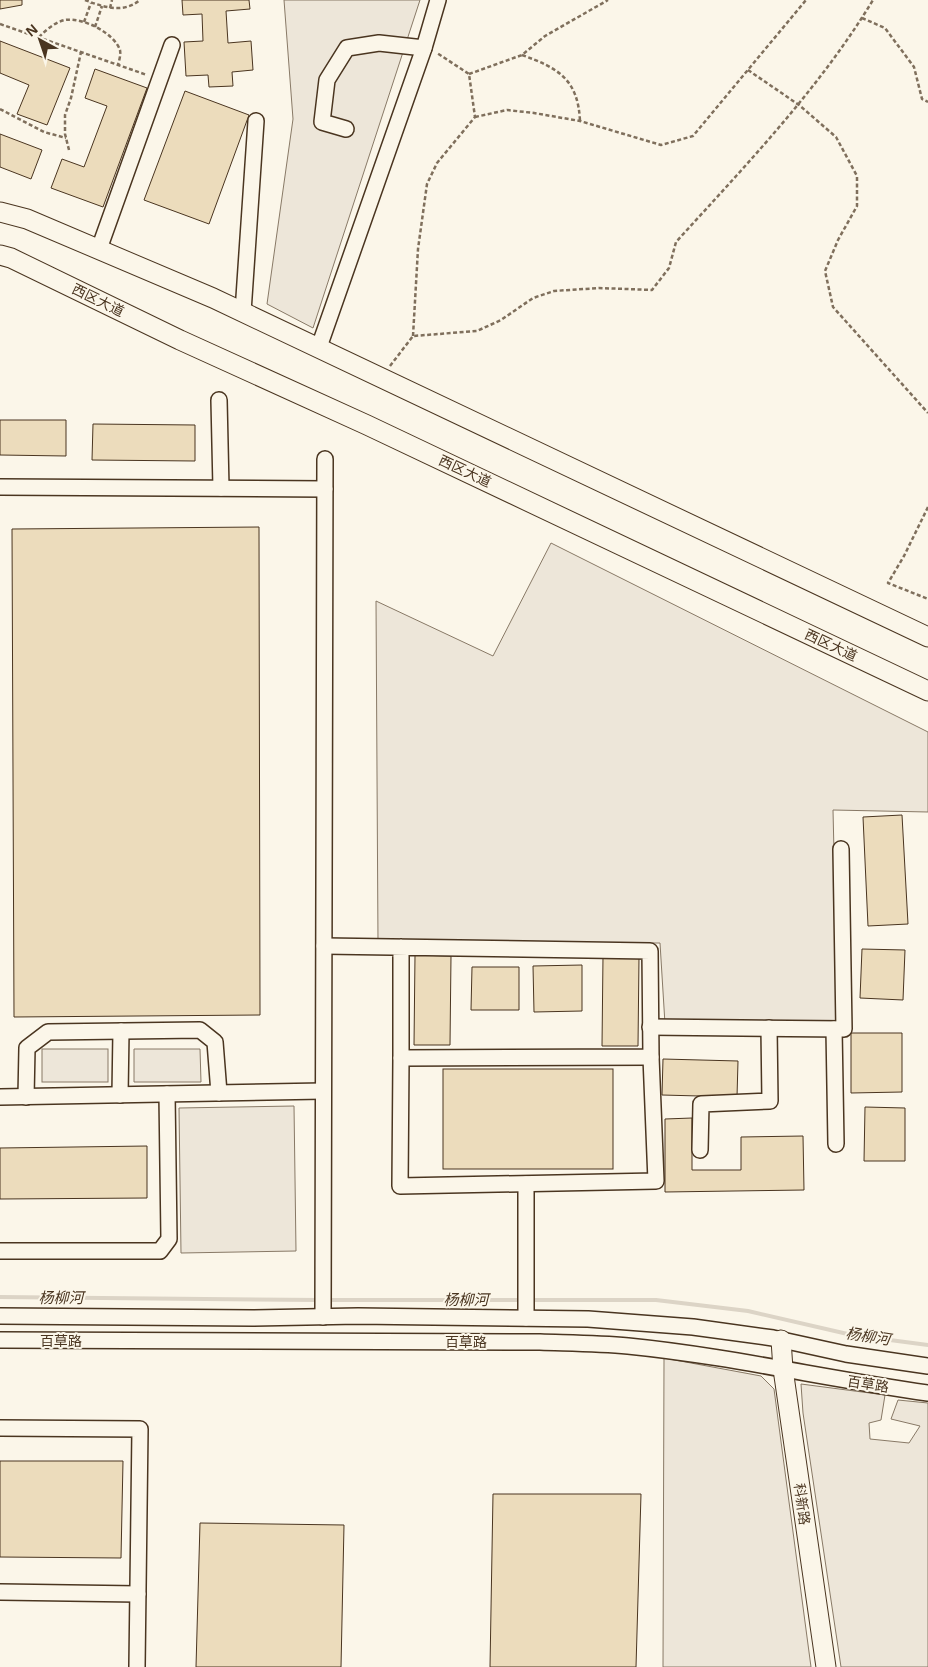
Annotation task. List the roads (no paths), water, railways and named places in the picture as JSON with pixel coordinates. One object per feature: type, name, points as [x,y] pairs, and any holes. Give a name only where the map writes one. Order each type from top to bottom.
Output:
[{"type":"main road","points":[[0,212],[27,219],[243,312],[928,637]]},
{"type":"main road","name":"西区大道","points":[[0,255],[11,258],[180,340],[385,433],[928,691]]},
{"type":"main road","name":"科新路","points":[[781,1340],[783,1369],[826,1667]]},
{"type":"street","points":[[319,347],[424,47],[438,0]]},
{"type":"street","points":[[346,129],[322,122],[327,80],[347,48],[379,43],[424,47]]},
{"type":"street","points":[[99,249],[172,45]]},
{"type":"street","points":[[243,312],[256,122]]},
{"type":"street","points":[[219,400],[221,488]]},
{"type":"street","points":[[323,1305],[325,459]]},
{"type":"street","points":[[0,487],[325,489]]},
{"type":"street","points":[[650,1027],[844,1029],[841,849]]},
{"type":"street","points":[[324,946],[401,947],[650,951],[650,1027],[656,1181],[400,1186],[401,947]]},
{"type":"street","points":[[700,1150],[701,1104],[770,1101],[769,1028]]},
{"type":"street","points":[[834,1029],[836,1144]]},
{"type":"street","points":[[26,1097],[27,1048],[48,1032],[200,1030],[216,1042],[219,1093]]},
{"type":"street","points":[[120,1095],[121,1031]]},
{"type":"street","points":[[401,1058],[651,1057]]},
{"type":"street","points":[[0,1097],[323,1091]]},
{"type":"street","points":[[0,1251],[160,1251],[169,1239],[167,1094]]},
{"type":"street","points":[[526,1184],[526,1306]]},
{"type":"street","name":"百草路","points":[[0,1316],[244,1318],[323,1305],[526,1306],[588,1319],[693,1327],[781,1340],[846,1354],[928,1366]]},
{"type":"street","name":"百草路","points":[[0,1340],[568,1343],[634,1346],[928,1393]]},
{"type":"street","points":[[0,1428],[140,1428],[137,1667]]},
{"type":"street","points":[[0,1592],[138,1594]]},
{"type":"waterway","name":"杨柳河","points":[[0,1297],[320,1300]]},
{"type":"waterway","name":"杨柳河","points":[[327,1300],[523,1300]]},
{"type":"waterway","name":"杨柳河","points":[[530,1300],[656,1300],[748,1311],[852,1335],[928,1345]]}]
